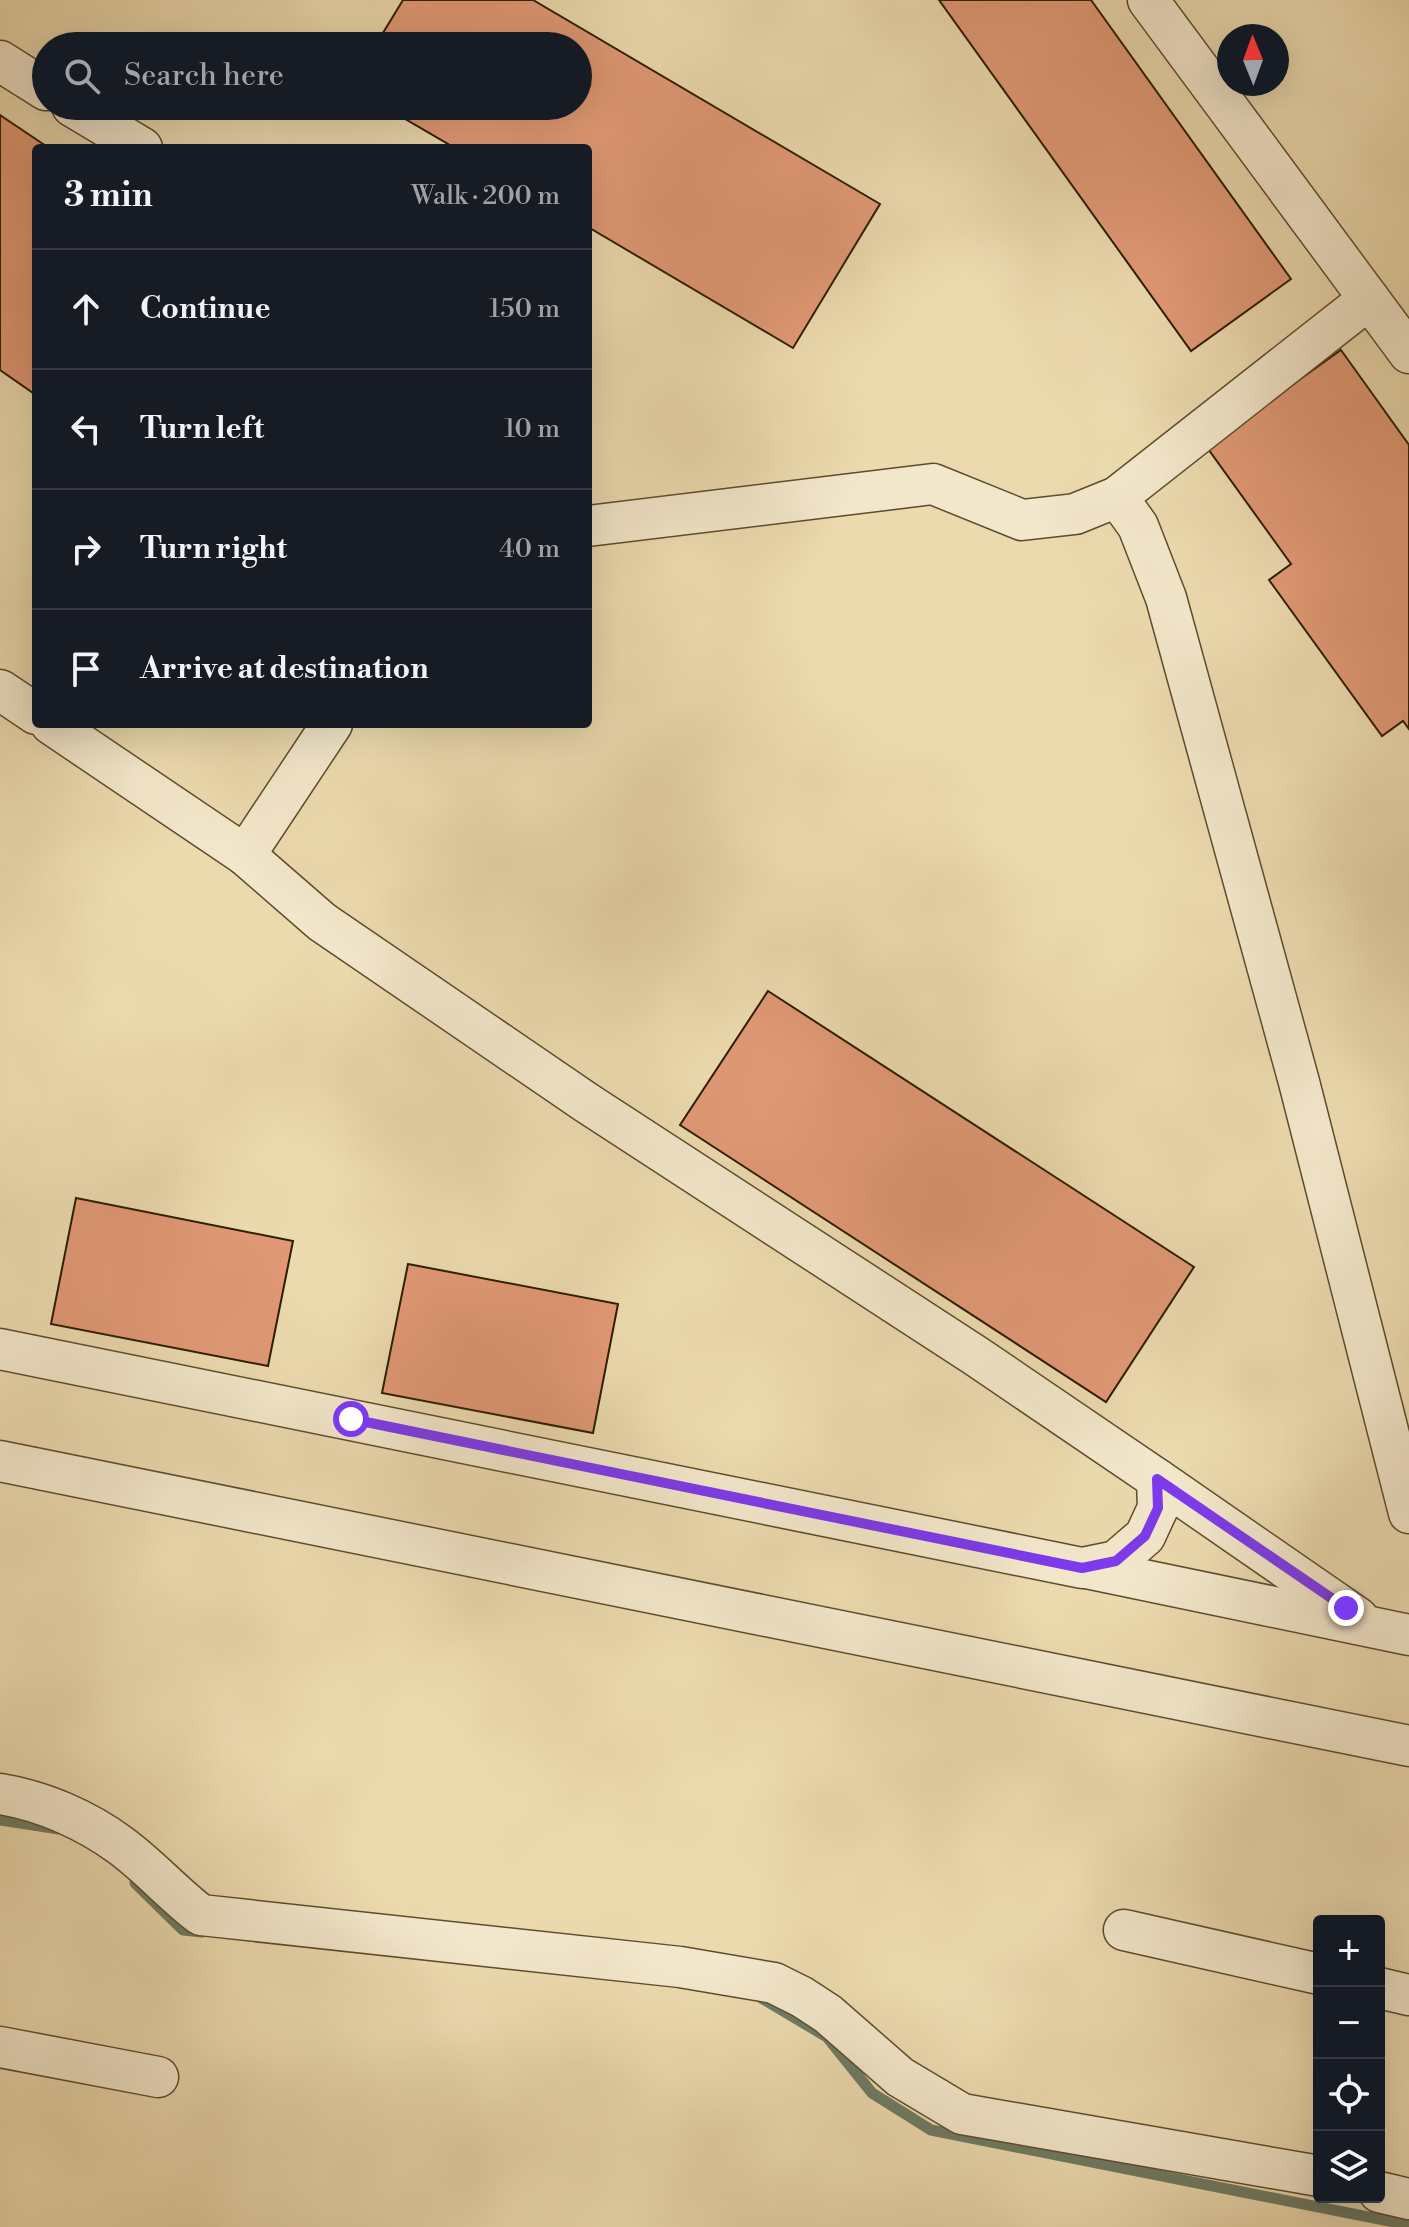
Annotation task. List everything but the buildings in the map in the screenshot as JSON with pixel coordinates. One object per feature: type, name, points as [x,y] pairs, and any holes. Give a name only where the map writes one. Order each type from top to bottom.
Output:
[{"type":"street","points":[[1157,6],[1409,353]]},
{"type":"street","points":[[0,61],[32,81]]},
{"type":"street","points":[[95,120],[135,144]]},
{"type":"street","points":[[592,526],[933,484],[1022,520],[1075,514],[1117,497],[1369,299]]},
{"type":"street","points":[[1117,497],[1138,526],[1166,598],[1295,1067],[1409,1513]]},
{"type":"street","points":[[0,690],[32,711]]},
{"type":"street","points":[[57,728],[245,855],[322,922],[587,1103],[976,1356],[1390,1632]]},
{"type":"street","points":[[245,855],[329,728]]},
{"type":"street","points":[[0,1349],[1390,1632]]},
{"type":"street","points":[[0,1461],[1409,1746]]},
{"type":"street","points":[[1082,1568],[1116,1561],[1145,1536],[1158,1508],[1157,1479]]},
{"type":"street","points":[[1390,1632],[1409,1603]]},
{"type":"street","points":[[0,1794],[82,1820],[123,1847],[175,1896],[201,1915],[680,1967],[774,1983],[828,2014],[900,2077],[962,2114],[1313,2175]]},
{"type":"street","points":[[1124,1930],[1313,1973]]},
{"type":"street","points":[[1385,1989],[1409,1995]]},
{"type":"street","points":[[0,2047],[158,2077]]},
{"type":"street","points":[[1385,2193],[1409,2199]]},
{"type":"waterway","points":[[0,1820],[59,1829]]},
{"type":"waterway","points":[[135,1883],[183,1930],[202,1932]]},
{"type":"waterway","points":[[758,1996],[827,2037],[872,2093],[931,2130],[1409,2225]]},
{"type":"route","points":[[351,1419],[1082,1568],[1116,1561],[1145,1536],[1158,1508],[1157,1479],[1346,1608]]}]
